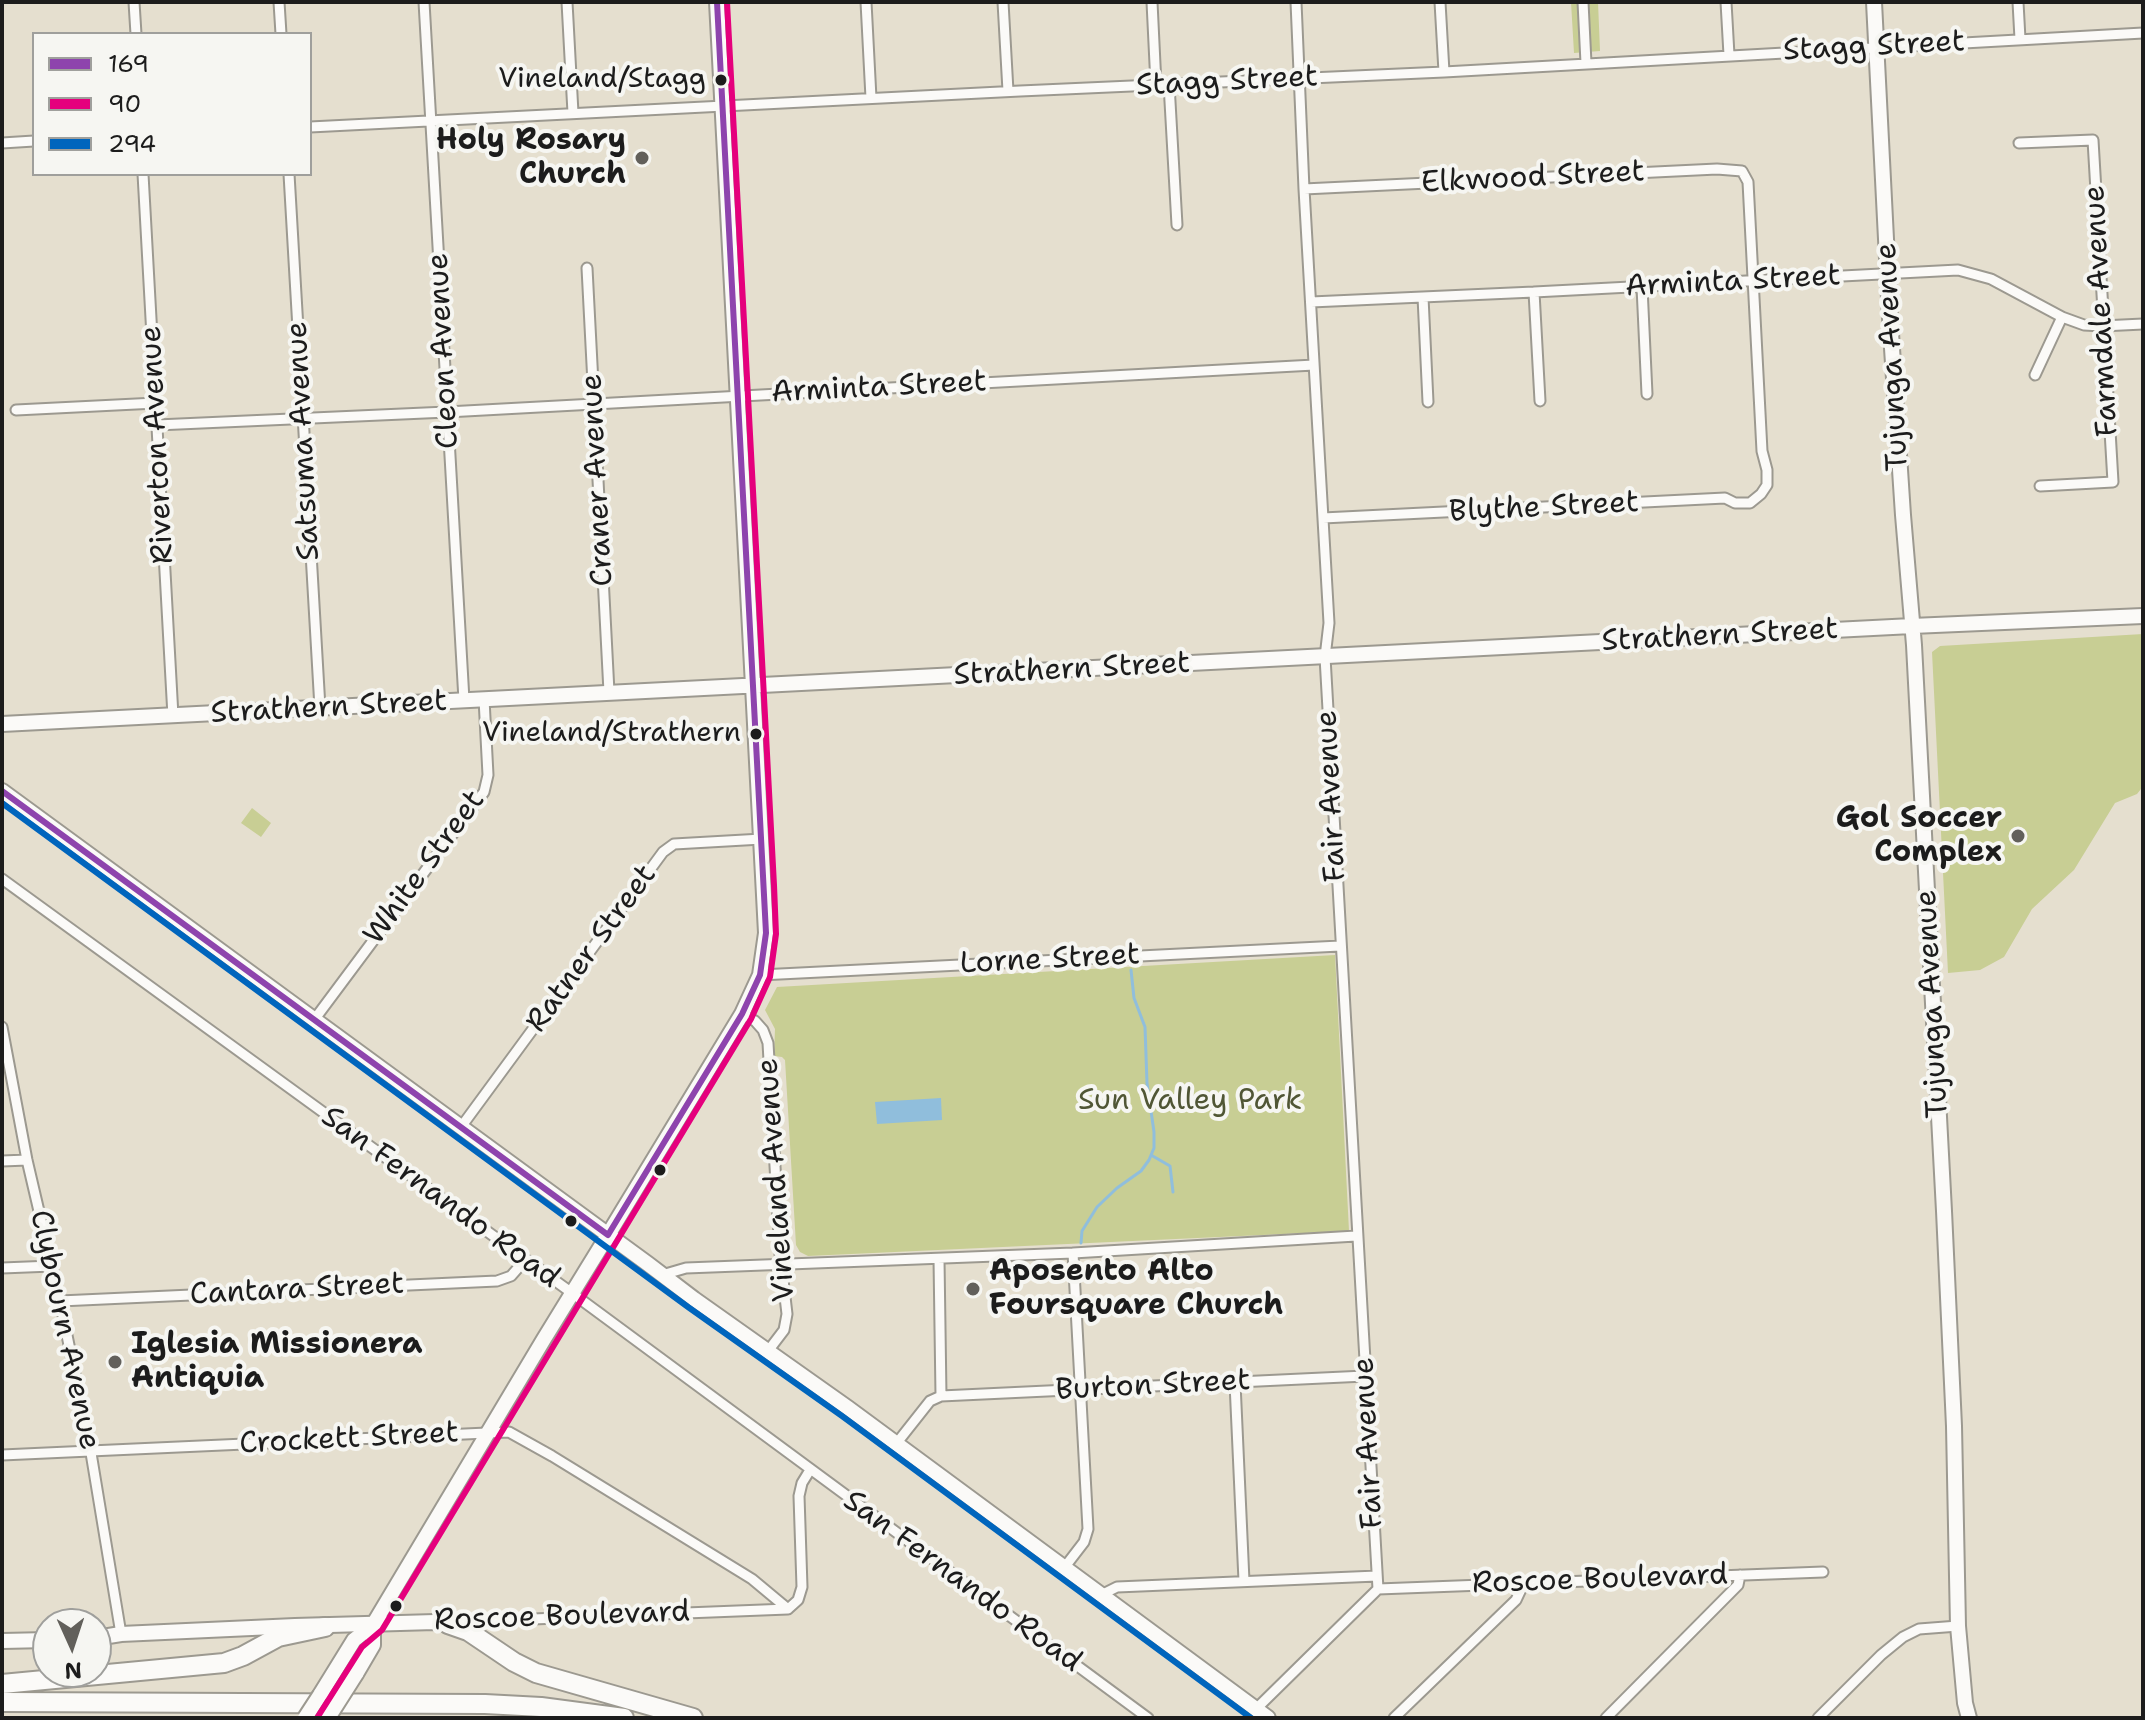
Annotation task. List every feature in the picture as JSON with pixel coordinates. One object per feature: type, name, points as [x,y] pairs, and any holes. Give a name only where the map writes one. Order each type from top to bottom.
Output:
[{"type":"highway","points":[[448,1624],[468,1631],[536,1673],[693,1718]]},
{"type":"highway","points":[[2,1684],[224,1663],[278,1637],[325,1627]]},
{"type":"highway","points":[[2,1702],[485,1704],[541,1707],[624,1718]]},
{"type":"highway","points":[[2,1712],[76,1713],[93,1703]]},
{"type":"main road","points":[[305,1718],[354,1640],[373,1625],[742,1014],[760,975],[766,933],[762,839],[717,2]]},
{"type":"main road","name":"Tujunga Avenue","points":[[1874,2],[1951,1345],[1958,1626],[1969,1718]]},
{"type":"main road","name":"Strathern Street","points":[[2,724],[2143,616]]},
{"type":"main road","points":[[2,791],[1262,1714]]},
{"type":"main road","name":"Roscoe Boulevard","points":[[112,1635],[435,1622],[448,1624]]},
{"type":"main road","points":[[328,1718],[373,1645],[373,1625]]},
{"type":"main road","points":[[2,1641],[32,1640]]},
{"type":"street","points":[[134,2],[136,32]]},
{"type":"street","points":[[279,2],[281,32]]},
{"type":"street","name":"Cleon Avenue","points":[[424,2],[464,700]]},
{"type":"street","points":[[567,2],[573,113]]},
{"type":"street","points":[[866,2],[871,98]]},
{"type":"street","points":[[1003,2],[1008,91]]},
{"type":"street","points":[[1152,2],[1156,85]]},
{"type":"street","name":"Fair Avenue","points":[[1296,2],[1329,623],[1325,657],[1378,1589]]},
{"type":"street","points":[[1440,2],[1444,72]]},
{"type":"street","points":[[1583,2],[1586,63]]},
{"type":"street","points":[[1726,2],[1729,55]]},
{"type":"street","points":[[2018,2],[2020,39]]},
{"type":"street","name":"Stagg Street","points":[[312,127],[1444,72],[2143,33]]},
{"type":"street","points":[[1169,84],[1177,225]]},
{"type":"street","name":"Farmdale Avenue","points":[[2019,143],[2093,140],[2113,482],[2040,486]]},
{"type":"street","points":[[2,143],[32,141]]},
{"type":"street","name":"Elkwood Street","points":[[1304,189],[1717,169],[1742,171],[1748,182],[1752,281]]},
{"type":"street","name":"Riverton Avenue","points":[[143,176],[173,716]]},
{"type":"street","name":"Satsuma Avenue","points":[[289,176],[320,708]]},
{"type":"street","name":"Craner Avenue","points":[[587,268],[609,692]]},
{"type":"street","name":"Arminta Street","points":[[1311,302],[1958,270],[1991,279],[2062,317],[2084,325],[2143,324]]},
{"type":"street","name":"Blythe Street","points":[[1323,518],[1725,498],[1735,503],[1750,503],[1767,485],[1762,451],[1752,281]]},
{"type":"street","points":[[1642,287],[1647,394]]},
{"type":"street","points":[[1534,292],[1540,401]]},
{"type":"street","points":[[1423,297],[1428,402]]},
{"type":"street","points":[[2035,375],[2062,317]]},
{"type":"street","name":"Arminta Street","points":[[157,425],[1314,365]]},
{"type":"street","points":[[16,410],[156,403]]},
{"type":"street","name":"White Street","points":[[314,1020],[484,792],[488,775],[484,699]]},
{"type":"street","name":"Ratner Street","points":[[461,1127],[663,852],[674,844],[762,839]]},
{"type":"street","name":"San Fernando Road","points":[[2,879],[572,1293],[1148,1718]]},
{"type":"street","name":"Lorne Street","points":[[760,975],[1340,946]]},
{"type":"street","name":"Vineland Avenue","points":[[742,1014],[755,1021],[768,1043],[786,1321],[784,1330],[768,1351]]},
{"type":"street","name":"Clybourn Avenue","points":[[2,1027],[27,1160],[91,1453],[121,1634]]},
{"type":"street","points":[[2,1161],[27,1160]]},
{"type":"street","points":[[662,1275],[686,1268],[1073,1253],[1356,1236]]},
{"type":"street","points":[[1064,1568],[1084,1542],[1088,1529],[1073,1253]]},
{"type":"street","points":[[896,1444],[930,1401],[941,1396],[939,1259]]},
{"type":"street","name":"Cantara Street","points":[[60,1301],[497,1281],[511,1276],[525,1260]]},
{"type":"street","points":[[2,1268],[52,1266]]},
{"type":"street","name":"Burton Street","points":[[941,1396],[1365,1376]]},
{"type":"street","points":[[1235,1383],[1244,1581]]},
{"type":"street","name":"Crockett Street","points":[[2,1455],[509,1432],[752,1579],[788,1609]]},
{"type":"street","points":[[788,1609],[798,1600],[802,1587],[799,1496],[810,1470]]},
{"type":"street","name":"Roscoe Boulevard","points":[[1378,1589],[1823,1572]]},
{"type":"street","points":[[1606,1718],[1738,1585],[1740,1575]]},
{"type":"street","points":[[1101,1595],[1117,1587],[1377,1576]]},
{"type":"street","points":[[1394,1718],[1516,1600],[1524,1583]]},
{"type":"street","points":[[1262,1714],[1378,1589]]},
{"type":"street","name":"Roscoe Boulevard","points":[[448,1624],[499,1619],[788,1609]]},
{"type":"street","points":[[1818,1718],[1903,1637],[1919,1629],[1958,1626]]},
{"type":"green space","points":[[1571,2],[1598,2],[1600,51],[1574,53]]},
{"type":"green space","name":"Gol Soccer Complex","points":[[2143,634],[2141,789],[2137,794],[2115,803],[2074,870],[2032,909],[2004,957],[1980,970],[1948,973],[1932,652],[1940,646]]},
{"type":"green space","points":[[252,808],[271,823],[261,837],[241,823]]},
{"type":"green space","name":"Sun Valley Park","points":[[1335,955],[1349,1231],[808,1256],[800,1252],[796,1245],[785,1060],[774,1056],[775,1029],[765,1010],[777,987]]},
{"type":"water","points":[[941,1098],[942,1120],[877,1124],[875,1102]]},
{"type":"waterway","points":[[1081,1243],[1082,1231],[1097,1207],[1141,1171],[1154,1148],[1145,1027],[1134,998],[1131,970]]},
{"type":"waterway","points":[[1151,1155],[1170,1166],[1173,1192]]},
{"type":"transit line","name":"169","points":[[2,791],[608,1235],[742,1014],[760,975],[766,933],[717,2]]},
{"type":"transit line","name":"90","points":[[317,1718],[362,1647],[382,1630],[751,1019],[770,977],[776,934],[774,885],[727,2]]},
{"type":"transit line","name":"294","points":[[2,803],[1251,1718]]},
{"type":"place","name":"Vineland/Stagg","points":[[721,80]]},
{"type":"place","name":"Holy Rosary Church","points":[[642,158]]},
{"type":"place","name":"Vineland/Strathern","points":[[756,734]]},
{"type":"place","name":"Gol Soccer Complex","points":[[2018,836]]},
{"type":"place","name":"Aposento Alto Foursquare Church","points":[[973,1289]]},
{"type":"place","name":"Iglesia Missionera Antiquia","points":[[115,1362]]}]
